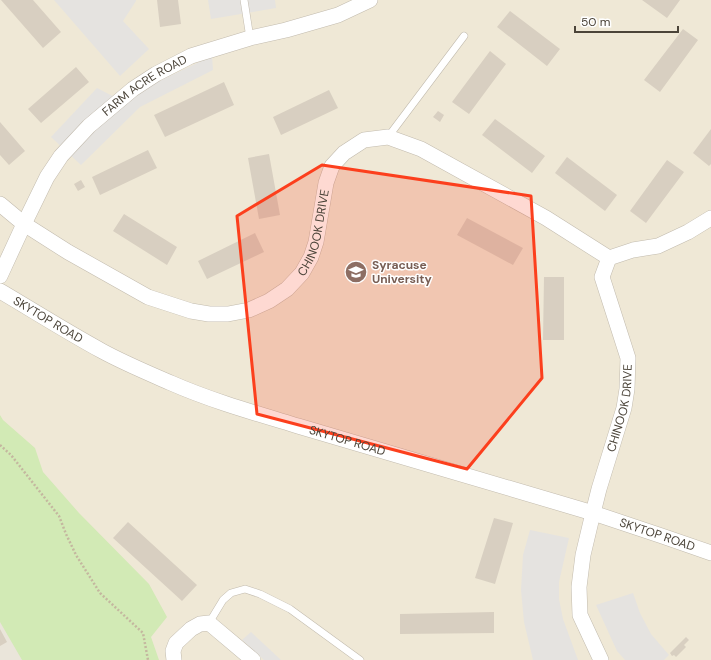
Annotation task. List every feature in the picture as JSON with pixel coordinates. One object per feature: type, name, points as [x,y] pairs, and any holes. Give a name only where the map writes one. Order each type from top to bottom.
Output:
[{"type":"street","name":"FARM ACRE ROAD","points":[[0,276],[47,177],[61,156],[89,126],[133,89],[156,74],[191,56],[250,38],[286,30],[338,15],[370,0]]},
{"type":"street","name":"CHINOOK DRIVE","points":[[0,204],[24,224],[68,252],[148,297],[190,311],[228,314],[249,310],[270,301],[287,289],[302,273],[311,257],[316,242],[326,183],[332,166],[344,153],[364,140],[388,137],[421,149],[546,218],[609,258],[602,277],[628,358],[627,389],[624,408],[593,513],[583,555],[579,587],[580,615],[601,660]]},
{"type":"street","points":[[609,258],[633,250],[658,246],[688,232],[711,218]]},
{"type":"street","name":"SKYTOP ROAD","points":[[0,291],[103,351],[172,384],[251,412],[593,513],[711,553]]},
{"type":"street","points":[[174,660],[173,651],[176,643],[191,629],[200,624],[210,623],[247,658]]},
{"type":"lane","points":[[244,0],[250,38]]},
{"type":"lane","points":[[388,137],[464,36]]},
{"type":"lane","points":[[210,623],[223,600],[231,593],[245,589],[260,594],[290,609],[360,660]]},
{"type":"path","points":[[0,445],[12,455],[59,516],[76,555],[100,593],[143,633],[148,660]]},
{"type":"highlighted area","points":[[322,165],[531,196],[542,378],[467,469],[257,414],[237,216]]},
{"type":"shaded area","name":"Syracuse University","points":[[0,0],[711,0],[711,660],[72,660],[0,544]]},
{"type":"shaded area","points":[[54,0],[136,0],[123,21],[149,49],[120,76]]},
{"type":"shaded area","points":[[208,0],[275,0],[276,8],[211,19]]},
{"type":"shaded area","points":[[212,56],[213,70],[140,107],[81,165],[51,137],[97,88],[126,103],[153,84]]},
{"type":"shaded area","points":[[530,530],[569,538],[559,582],[559,599],[563,619],[578,660],[533,660],[524,622],[521,590],[523,555]]},
{"type":"shaded area","points":[[0,575],[51,660],[0,660]]},
{"type":"shaded area","points":[[633,593],[640,613],[651,634],[669,655],[664,660],[625,660],[617,651],[596,605]]},
{"type":"shaded area","points":[[251,632],[281,660],[264,660],[242,640]]},
{"type":"green space","points":[[0,415],[3,420],[35,448],[43,472],[79,513],[149,584],[167,617],[151,637],[159,660],[22,660],[0,622]]},
{"type":"building","points":[[1,0],[33,0],[61,32],[43,48]]},
{"type":"building","points":[[157,0],[178,0],[181,24],[160,27]]},
{"type":"building","points":[[642,0],[680,0],[667,18]]},
{"type":"building","points":[[510,11],[560,49],[547,66],[497,27]]},
{"type":"building","points":[[683,29],[698,40],[660,92],[644,80]]},
{"type":"building","points":[[490,51],[506,64],[469,114],[452,102]]},
{"type":"building","points":[[76,67],[89,82],[41,123],[28,109]]},
{"type":"building","points":[[224,82],[234,105],[165,137],[154,115]]},
{"type":"building","points":[[329,90],[338,108],[281,135],[273,117]]},
{"type":"building","points":[[438,111],[444,115],[440,122],[433,117]]},
{"type":"building","points":[[495,119],[545,156],[532,173],[482,135]]},
{"type":"building","points":[[0,122],[25,151],[9,165],[0,155]]},
{"type":"building","points":[[711,129],[711,164],[709,166],[693,153]]},
{"type":"building","points":[[148,150],[157,168],[100,195],[92,177]]},
{"type":"building","points":[[269,154],[280,215],[259,219],[248,158]]},
{"type":"building","points":[[567,157],[617,195],[605,211],[555,173]]},
{"type":"building","points":[[667,160],[684,172],[646,223],[630,211]]},
{"type":"building","points":[[81,180],[85,187],[78,191],[74,184]]},
{"type":"building","points":[[124,214],[177,247],[167,265],[113,231]]},
{"type":"building","points":[[467,218],[523,248],[513,265],[457,235]]},
{"type":"building","points":[[255,233],[264,252],[207,279],[198,261]]},
{"type":"building","points":[[544,277],[564,277],[564,340],[543,340]]},
{"type":"building","points":[[494,518],[513,523],[495,584],[475,578]]},
{"type":"building","points":[[128,522],[197,585],[182,601],[113,538]]},
{"type":"building","points":[[494,612],[494,633],[400,634],[400,614]]},
{"type":"building","points":[[0,629],[7,642],[0,646]]},
{"type":"building","points":[[686,637],[689,640],[684,645],[686,647],[676,657],[674,655],[672,656],[670,653]]},
{"type":"place","name":"Syracuse University","points":[[356,272]]}]
